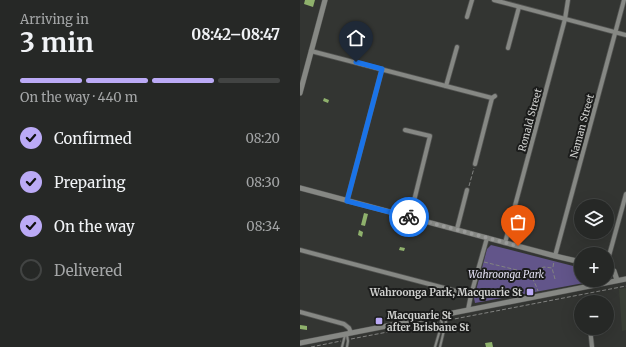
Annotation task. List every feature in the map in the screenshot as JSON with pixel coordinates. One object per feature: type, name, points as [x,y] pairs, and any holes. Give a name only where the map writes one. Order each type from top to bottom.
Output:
[{"type":"street","points":[[300,93],[325,0]]},
{"type":"street","points":[[467,17],[472,0]]},
{"type":"street","points":[[494,0],[626,36]]},
{"type":"street","name":"Ronald Street","points":[[505,243],[565,19],[568,0]]},
{"type":"street","name":"Naman Street","points":[[555,256],[624,0]]},
{"type":"street","points":[[508,48],[520,7]]},
{"type":"street","points":[[446,86],[456,47]]},
{"type":"street","points":[[312,51],[493,97],[475,164]]},
{"type":"street","points":[[347,201],[382,69]]},
{"type":"street","points":[[406,130],[430,136],[410,217]]},
{"type":"street","points":[[300,188],[574,260]]},
{"type":"street","points":[[457,229],[467,190]]},
{"type":"street","points":[[612,247],[626,194]]},
{"type":"street","points":[[468,310],[486,238]]},
{"type":"street","points":[[300,250],[471,295]]},
{"type":"street","points":[[614,271],[617,280]]},
{"type":"street","points":[[300,343],[348,335],[626,279]]},
{"type":"street","points":[[300,312],[344,324],[349,328],[348,335]]},
{"type":"street","points":[[591,335],[592,347]]},
{"type":"lane","points":[[440,347],[446,321],[443,315]]},
{"type":"lane","points":[[435,347],[443,315]]},
{"type":"lane","points":[[342,347],[344,340],[348,335]]},
{"type":"lane","points":[[347,347],[348,335]]},
{"type":"path","points":[[467,190],[475,164]]},
{"type":"path","points":[[555,256],[552,268],[555,279]]},
{"type":"path","points":[[480,261],[525,272],[531,272],[544,266],[552,268]]},
{"type":"path","points":[[531,272],[533,282],[536,285],[540,296]]},
{"type":"path","points":[[446,321],[626,286]]},
{"type":"path","points":[[348,335],[441,322]]},
{"type":"path","points":[[311,347],[344,340]]},
{"type":"shaded area","points":[[626,288],[626,330],[622,331],[619,289]]},
{"type":"green space","name":"Wahroonga Park","points":[[491,245],[574,266],[574,285],[475,303],[474,298],[487,249]]},
{"type":"building","points":[[305,0],[315,0],[313,7],[304,4]]},
{"type":"building","points":[[324,98],[329,100],[328,103],[323,101]]},
{"type":"building","points":[[364,213],[368,214],[365,226],[361,225]]},
{"type":"building","points":[[359,230],[363,232],[362,237],[358,235]]},
{"type":"building","points":[[400,247],[405,248],[404,251],[399,250]]},
{"type":"building","points":[[300,325],[307,326],[307,330],[300,329]]},
{"type":"building","points":[[492,342],[493,347],[486,347],[485,343]]},
{"type":"way so far","points":[[409,217],[518,246]]},
{"type":"place","name":"Wahroonga Park, Macquarie St","points":[[530,292]]},
{"type":"place","name":"Macquarie St after Brisbane St","points":[[379,321]]},
{"type":"route","points":[[356,62],[382,69],[347,201],[409,217]]}]
